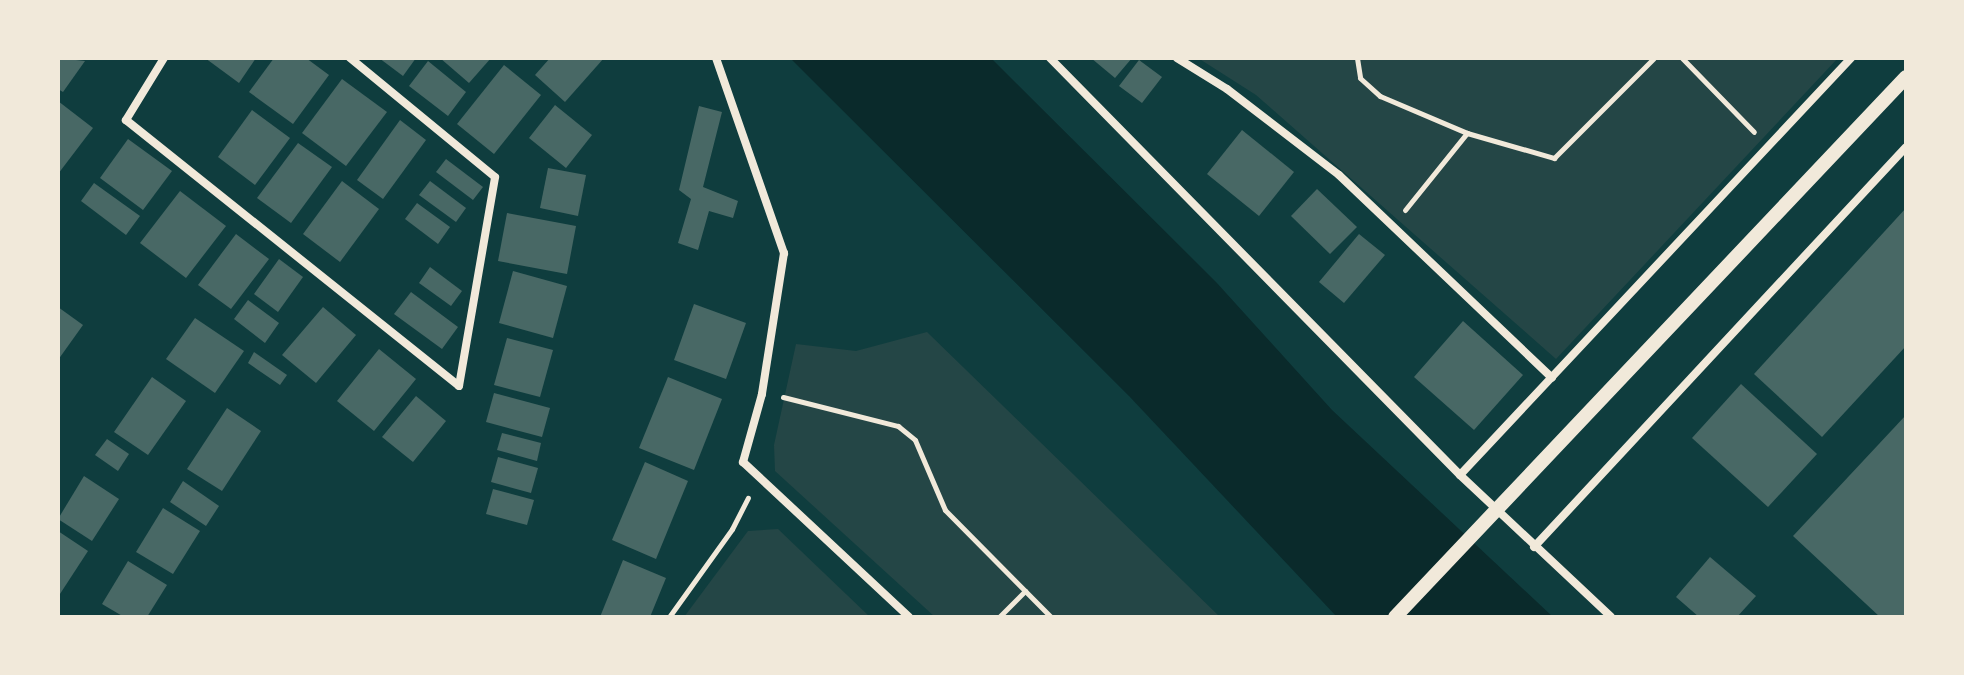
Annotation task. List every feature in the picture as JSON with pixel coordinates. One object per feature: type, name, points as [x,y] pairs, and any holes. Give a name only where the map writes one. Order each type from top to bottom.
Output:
[{"type":"street","points":[[160,59],[126,120],[459,386],[495,177],[350,58]]},
{"type":"street","points":[[716,58],[784,253],[762,394],[743,462],[909,617]]},
{"type":"street","points":[[1050,58],[1460,475],[1611,617]]},
{"type":"street","points":[[1177,58],[1227,89],[1339,175],[1552,378]]},
{"type":"street","points":[[1460,475],[1851,58]]},
{"type":"street","points":[[1395,617],[1906,77]]},
{"type":"street","points":[[1534,547],[1906,147]]},
{"type":"path","points":[[1357,58],[1360,78],[1380,96],[1467,133],[1554,158],[1654,58]]},
{"type":"path","points":[[1682,58],[1767,146]]},
{"type":"path","points":[[1392,226],[1467,133]]},
{"type":"path","points":[[762,394],[898,426],[915,440],[945,510],[1051,617]]},
{"type":"path","points":[[669,617],[732,529],[759,477]]},
{"type":"path","points":[[999,617],[1025,591]]},
{"type":"shaded area","points":[[790,58],[991,58],[1216,282],[1332,410],[1553,617],[1337,617],[1129,396]]},
{"type":"shaded area","points":[[1198,58],[1838,58],[1556,359],[1256,95]]},
{"type":"shaded area","points":[[927,332],[1220,617],[935,617],[775,471],[774,445],[796,344],[856,351]]},
{"type":"shaded area","points":[[778,529],[870,617],[684,617],[748,531]]},
{"type":"building","points":[[58,58],[85,61],[63,92],[58,89]]},
{"type":"building","points":[[205,58],[256,58],[239,83]]},
{"type":"building","points":[[274,58],[306,58],[329,75],[293,124],[249,92]]},
{"type":"building","points":[[379,58],[416,58],[403,76]]},
{"type":"building","points":[[440,58],[491,58],[469,83]]},
{"type":"building","points":[[550,58],[604,58],[565,102],[535,75]]},
{"type":"building","points":[[1091,58],[1132,58],[1115,78]]},
{"type":"building","points":[[1139,60],[1162,77],[1142,103],[1119,86]]},
{"type":"building","points":[[428,61],[466,92],[448,116],[409,86]]},
{"type":"building","points":[[504,65],[541,95],[494,154],[457,124]]},
{"type":"building","points":[[342,79],[387,112],[346,166],[302,133]]},
{"type":"building","points":[[58,101],[93,128],[58,174]]},
{"type":"building","points":[[555,105],[592,135],[566,168],[529,138]]},
{"type":"building","points":[[699,106],[722,112],[703,187],[738,201],[733,218],[709,211],[698,250],[678,243],[691,199],[679,190]]},
{"type":"building","points":[[252,110],[290,138],[255,185],[218,157]]},
{"type":"building","points":[[400,120],[426,140],[383,199],[357,180]]},
{"type":"building","points":[[1242,130],[1294,172],[1259,216],[1207,174]]},
{"type":"building","points":[[128,139],[172,171],[143,210],[100,178]]},
{"type":"building","points":[[298,143],[332,167],[291,223],[257,198]]},
{"type":"building","points":[[446,159],[483,187],[473,200],[436,172]]},
{"type":"building","points":[[548,168],[586,175],[578,216],[540,208]]},
{"type":"building","points":[[342,181],[379,209],[340,262],[303,234]]},
{"type":"building","points":[[430,181],[466,208],[456,222],[419,195]]},
{"type":"building","points":[[94,183],[140,216],[126,235],[81,201]]},
{"type":"building","points":[[1317,189],[1357,227],[1330,254],[1291,216]]},
{"type":"building","points":[[180,191],[226,226],[186,278],[140,243]]},
{"type":"building","points":[[417,203],[450,227],[438,244],[405,219]]},
{"type":"building","points":[[1906,208],[1906,346],[1822,437],[1754,374]]},
{"type":"building","points":[[507,213],[576,226],[567,274],[498,261]]},
{"type":"building","points":[[236,234],[269,259],[231,309],[198,285]]},
{"type":"building","points":[[1359,234],[1385,255],[1344,303],[1319,282]]},
{"type":"building","points":[[279,259],[303,277],[278,312],[254,294]]},
{"type":"building","points":[[430,267],[462,291],[451,306],[419,283]]},
{"type":"building","points":[[513,271],[567,286],[553,338],[499,323]]},
{"type":"building","points":[[411,292],[458,327],[442,349],[394,314]]},
{"type":"building","points":[[248,300],[279,323],[265,343],[234,319]]},
{"type":"building","points":[[694,304],[746,323],[726,379],[674,360]]},
{"type":"building","points":[[58,307],[83,325],[58,360]]},
{"type":"building","points":[[323,307],[356,335],[316,383],[282,355]]},
{"type":"building","points":[[195,318],[244,351],[215,393],[166,359]]},
{"type":"building","points":[[1463,321],[1523,375],[1474,430],[1414,377]]},
{"type":"building","points":[[507,338],[553,350],[540,397],[494,385]]},
{"type":"building","points":[[379,349],[416,379],[374,431],[337,401]]},
{"type":"building","points":[[254,352],[287,375],[280,385],[248,363]]},
{"type":"building","points":[[152,377],[186,401],[148,455],[114,432]]},
{"type":"building","points":[[668,377],[722,399],[694,470],[639,448]]},
{"type":"building","points":[[1741,384],[1817,454],[1768,507],[1692,438]]},
{"type":"building","points":[[494,393],[550,408],[542,437],[486,422]]},
{"type":"building","points":[[416,396],[446,421],[413,462],[382,437]]},
{"type":"building","points":[[227,408],[261,431],[222,491],[187,469]]},
{"type":"building","points":[[1906,415],[1906,617],[1880,617],[1793,536]]},
{"type":"building","points":[[502,433],[541,443],[537,461],[497,450]]},
{"type":"building","points":[[107,439],[129,454],[118,471],[95,455]]},
{"type":"building","points":[[498,457],[538,468],[531,493],[491,482]]},
{"type":"building","points":[[645,462],[688,481],[656,559],[612,540]]},
{"type":"building","points":[[84,476],[119,499],[92,541],[58,519]]},
{"type":"building","points":[[183,481],[219,506],[206,526],[170,502]]},
{"type":"building","points":[[493,489],[534,500],[527,525],[486,514]]},
{"type":"building","points":[[163,508],[200,531],[173,574],[136,552]]},
{"type":"building","points":[[58,531],[88,551],[58,597]]},
{"type":"building","points":[[1710,557],[1756,596],[1737,617],[1699,617],[1676,597]]},
{"type":"building","points":[[623,560],[666,578],[650,617],[600,617]]},
{"type":"building","points":[[128,561],[167,585],[147,617],[124,617],[102,604]]}]
